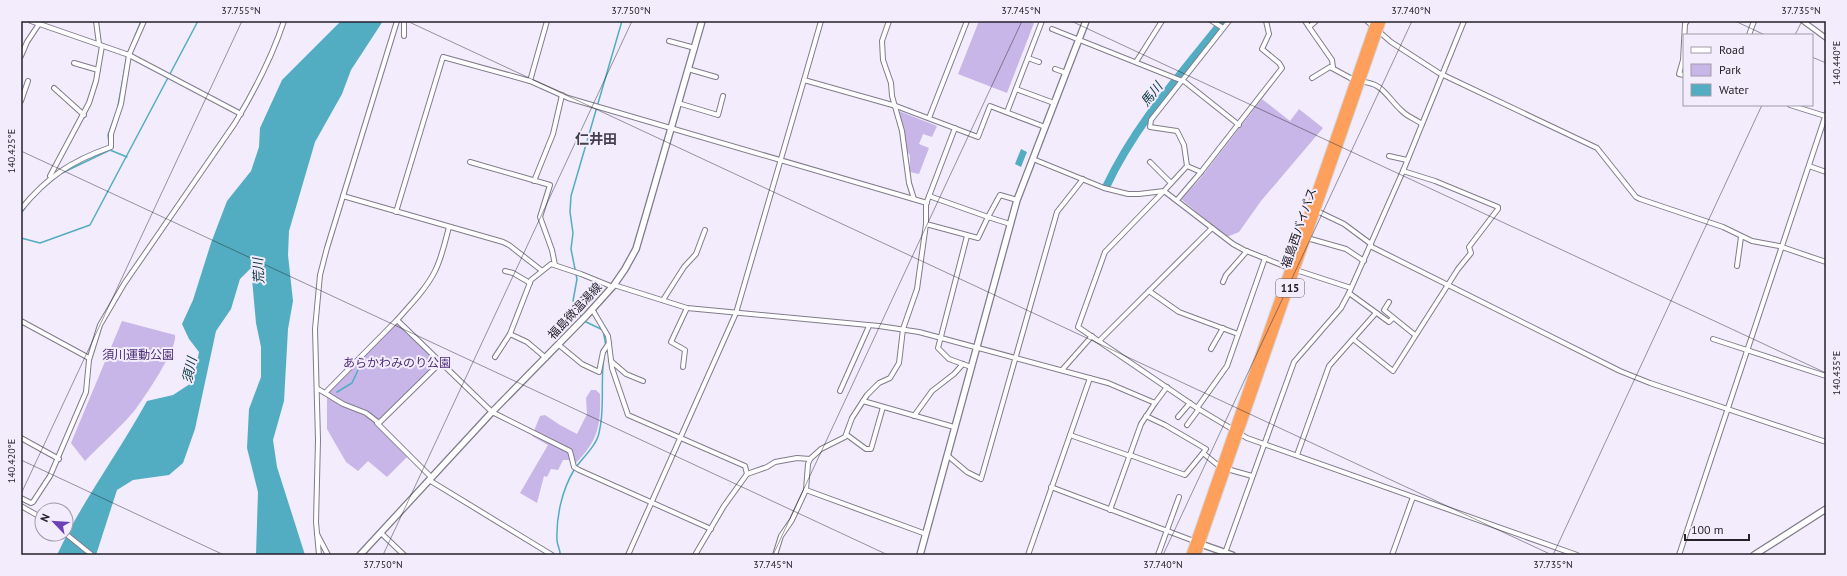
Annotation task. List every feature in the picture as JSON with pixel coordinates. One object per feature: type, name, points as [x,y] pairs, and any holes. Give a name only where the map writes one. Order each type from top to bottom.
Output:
[{"type":"highway","name":"福島西バイパス","points":[[1293,269],[1317,211],[1358,81],[1373,25],[1382,21]]},
{"type":"highway","name":"福島西バイパス","points":[[1197,555],[1198,543],[1358,81]]},
{"type":"highway","name":"福島西バイパス","points":[[1190,555],[1198,543]]},
{"type":"street","points":[[31,21],[128,55],[241,114]]},
{"type":"street","points":[[46,26],[49,21]]},
{"type":"street","points":[[50,178],[62,152],[84,115],[94,89],[98,70],[100,45],[96,21]]},
{"type":"street","points":[[21,209],[40,186],[50,178],[67,167],[109,148],[111,134],[121,104],[128,55],[144,21]]},
{"type":"street","points":[[21,498],[31,503],[33,502],[50,476],[59,459],[86,392],[89,358],[100,325],[124,284],[241,114],[276,46],[284,21]]},
{"type":"street","points":[[319,555],[317,534],[318,389],[315,329],[320,275],[397,21]]},
{"type":"street","points":[[404,21],[404,36]]},
{"type":"street","points":[[530,81],[547,21]]},
{"type":"street","name":"福島微温湯線","points":[[360,555],[492,412],[559,345],[614,286],[636,249],[702,21]]},
{"type":"street","points":[[628,555],[736,313],[821,21]]},
{"type":"street","points":[[889,21],[882,41],[883,60],[902,131],[909,183],[914,199]]},
{"type":"street","points":[[929,118],[967,21]]},
{"type":"street","points":[[1007,112],[1042,21]]},
{"type":"street","points":[[920,555],[1017,200],[1086,21]]},
{"type":"street","points":[[1136,62],[1162,21]]},
{"type":"street","points":[[1212,21],[1220,26]]},
{"type":"street","points":[[1187,166],[1184,145],[1177,131],[1150,127],[1151,120],[1220,26],[1229,21]]},
{"type":"street","points":[[1177,200],[1202,172],[1282,68],[1279,62],[1262,49],[1269,34],[1266,21]]},
{"type":"street","points":[[1305,21],[1332,60],[1333,67]]},
{"type":"street","points":[[1309,27],[1316,21]]},
{"type":"street","points":[[1225,554],[1294,362],[1341,308],[1350,291],[1403,171],[1464,21]]},
{"type":"street","points":[[1684,34],[1685,24],[1687,21]]},
{"type":"street","points":[[1749,34],[1754,21]]},
{"type":"street","points":[[1802,21],[1826,38]]},
{"type":"street","points":[[21,56],[27,42],[39,24]]},
{"type":"street","points":[[1373,25],[1442,74],[1598,148],[1636,197],[1640,200],[1723,228],[1741,237],[1782,247],[1826,262]]},
{"type":"street","points":[[1052,29],[1179,80],[1239,125]]},
{"type":"street","points":[[669,41],[694,48]]},
{"type":"street","points":[[396,212],[443,57],[530,81],[562,96],[671,129],[927,203]]},
{"type":"street","points":[[1028,58],[1039,62]]},
{"type":"street","points":[[1683,60],[1679,74],[1683,76]]},
{"type":"street","points":[[74,63],[98,70]]},
{"type":"street","points":[[1333,67],[1358,81],[1368,82],[1378,86],[1402,112],[1422,124]]},
{"type":"street","points":[[1312,78],[1333,67]]},
{"type":"street","points":[[688,69],[716,77]]},
{"type":"street","points":[[1055,69],[1066,73]]},
{"type":"street","points":[[804,80],[896,106],[978,137],[990,106],[1045,127]]},
{"type":"street","points":[[21,101],[28,81]]},
{"type":"street","points":[[54,88],[84,115]]},
{"type":"street","points":[[1016,89],[1054,103]]},
{"type":"street","points":[[534,181],[553,134],[562,96]]},
{"type":"street","points":[[678,103],[718,115],[723,96]]},
{"type":"street","points":[[1679,555],[1826,115],[1794,106]]},
{"type":"street","points":[[775,555],[781,536],[806,490],[808,464],[810,459],[821,449],[847,435],[852,418],[870,391],[890,378],[896,369],[901,355],[903,329],[917,289],[926,224],[927,203],[955,128]]},
{"type":"street","points":[[1389,156],[1407,160]]},
{"type":"street","points":[[1033,159],[1104,188],[1128,194],[1164,191],[1225,238],[1247,251],[1350,291],[1376,314],[1389,322],[1394,318]]},
{"type":"street","points":[[470,162],[550,185],[540,217],[552,250],[555,265]]},
{"type":"street","points":[[1150,162],[1171,183]]},
{"type":"street","points":[[1187,166],[1202,172]]},
{"type":"street","points":[[1187,166],[1104,252],[1078,327],[1190,403],[1236,432],[1264,444],[1578,555]]},
{"type":"street","points":[[1809,166],[1826,172]]},
{"type":"street","points":[[1353,339],[1392,371],[1447,286],[1471,253],[1469,247],[1482,232],[1498,207],[1435,181],[1403,171]]},
{"type":"street","points":[[947,455],[967,472],[981,479],[1057,212],[1083,179]]},
{"type":"street","points":[[926,224],[978,238],[1000,195],[1017,200]]},
{"type":"street","points":[[343,196],[509,245],[541,270]]},
{"type":"street","points":[[929,196],[1010,224]]},
{"type":"street","points":[[1317,211],[1344,224],[1370,245],[1447,286],[1620,371],[1826,442]]},
{"type":"street","points":[[325,393],[397,320],[421,292],[435,272],[441,258],[449,227]]},
{"type":"street","points":[[1099,341],[1212,228]]},
{"type":"street","points":[[663,300],[684,266],[696,254],[705,230]]},
{"type":"street","points":[[967,236],[939,338],[938,348],[945,356],[971,367]]},
{"type":"street","points":[[1737,266],[1741,237]]},
{"type":"street","points":[[1307,238],[1342,248],[1364,261]]},
{"type":"street","points":[[1223,282],[1226,275],[1247,251]]},
{"type":"street","points":[[1187,425],[1227,366],[1265,258]]},
{"type":"street","points":[[495,357],[510,334],[530,283],[541,270],[551,264],[614,286],[687,308],[903,329],[1114,385],[1155,403]]},
{"type":"street","points":[[505,272],[514,273],[530,283]]},
{"type":"street","points":[[1149,291],[1179,312],[1238,334]]},
{"type":"street","points":[[1389,302],[1384,310],[1416,335]]},
{"type":"street","points":[[683,367],[686,350],[671,342],[687,308]]},
{"type":"street","points":[[592,309],[598,321],[602,324],[609,342],[616,385],[628,415],[745,466],[747,474]]},
{"type":"street","points":[[1297,455],[1329,366],[1376,314]]},
{"type":"street","points":[[397,320],[492,412],[570,451],[574,467],[711,528]]},
{"type":"street","points":[[21,321],[89,358]]},
{"type":"street","points":[[840,391],[869,326]]},
{"type":"street","points":[[1211,349],[1223,328]]},
{"type":"street","points":[[510,334],[527,342],[546,358]]},
{"type":"street","points":[[1062,370],[1092,336]]},
{"type":"street","points":[[1713,339],[1826,376]]},
{"type":"street","points":[[559,345],[582,364],[598,372],[603,352],[609,342]]},
{"type":"street","points":[[611,361],[626,374],[643,381]]},
{"type":"street","points":[[377,423],[382,420],[440,363]]},
{"type":"street","points":[[914,416],[932,391],[954,374],[962,364]]},
{"type":"street","points":[[1028,555],[1090,378]]},
{"type":"street","points":[[1110,510],[1141,424],[1167,387]]},
{"type":"street","points":[[318,389],[343,404],[366,413],[430,479],[552,555]]},
{"type":"street","points":[[863,401],[954,427]]},
{"type":"street","points":[[1178,417],[1190,403]]},
{"type":"street","points":[[847,435],[866,449],[871,449],[883,407]]},
{"type":"street","points":[[1070,435],[1185,475],[1206,449],[1165,424],[1146,416]]},
{"type":"street","points":[[21,438],[59,459]]},
{"type":"street","points":[[1203,453],[1224,468],[1252,476]]},
{"type":"street","points":[[696,555],[742,478],[747,474],[767,467],[775,462],[797,458],[810,459]]},
{"type":"street","points":[[1052,487],[1225,554],[1232,555]]},
{"type":"street","points":[[806,490],[926,534]]},
{"type":"street","points":[[1158,555],[1179,497]]},
{"type":"street","points":[[1392,555],[1413,497]]},
{"type":"street","points":[[21,506],[34,513]]},
{"type":"street","points":[[1754,555],[1826,510]]},
{"type":"street","points":[[381,533],[404,555]]},
{"type":"street","points":[[317,534],[328,555]]},
{"type":"street","points":[[74,540],[92,555]]},
{"type":"green space","points":[[979,21],[1029,21],[1034,23],[1007,93],[958,74]]},
{"type":"green space","points":[[1262,99],[1290,121],[1299,109],[1323,128],[1261,201],[1239,232],[1227,237],[1181,199],[1199,180]]},
{"type":"green space","points":[[899,111],[937,126],[932,137],[923,134],[919,144],[929,148],[919,174],[910,172],[910,155],[906,150]]},
{"type":"green space","name":"須川運動公園","points":[[122,321],[175,335],[175,341],[160,373],[135,410],[85,461],[71,443]]},
{"type":"green space","name":"あらかわみのり公園","points":[[398,321],[439,363],[378,422],[366,411],[345,403],[327,393]]},
{"type":"green space","points":[[591,390],[596,390],[600,394],[599,424],[593,440],[574,465],[570,460],[563,460],[558,470],[551,469],[547,477],[544,476],[537,503],[520,493],[548,445],[532,436],[540,416],[545,415],[577,434],[587,414],[586,398]]},
{"type":"green space","points":[[327,397],[365,414],[407,457],[387,477],[368,461],[358,471],[346,462],[327,429]]},
{"type":"water","name":"荒川","points":[[341,21],[383,21],[351,70],[342,94],[315,142],[289,231],[288,255],[293,301],[288,329],[284,401],[273,440],[277,467],[305,555],[256,555],[258,492],[247,448],[249,409],[261,377],[261,347],[256,323],[251,268],[240,279],[231,309],[216,331],[195,429],[183,463],[169,475],[133,480],[117,490],[96,555],[57,555],[64,542],[74,542],[74,523],[147,401],[173,395],[193,382],[199,352],[189,339],[182,324],[193,300],[211,243],[227,201],[251,171],[259,147],[260,128],[282,80]]},
{"type":"water","points":[[1021,149],[1027,152],[1021,167],[1015,164]]},
{"type":"waterway","points":[[118,106],[127,56],[141,21]]},
{"type":"waterway","points":[[21,238],[40,243],[90,225],[198,21]]},
{"type":"waterway","points":[[582,318],[573,301],[577,279],[571,249],[573,233],[570,212],[571,196],[622,21]]},
{"type":"waterway","name":"馬川","points":[[1106,187],[1118,164],[1145,121],[1175,80],[1223,21]]},
{"type":"waterway","points":[[110,150],[108,135],[116,113]]},
{"type":"waterway","points":[[62,173],[110,150],[127,157]]},
{"type":"waterway","points":[[46,185],[54,179]]},
{"type":"waterway","points":[[21,213],[25,208]]},
{"type":"waterway","points":[[584,321],[603,330],[606,346]]},
{"type":"waterway","points":[[560,555],[557,542],[557,531],[563,495],[574,470],[592,448],[599,433],[602,413],[603,361],[605,351]]},
{"type":"waterway","points":[[337,392],[352,383],[358,370]]},
{"type":"district","name":"仁井田","points":[[596,139]]},
{"type":"water label","name":"須川","points":[[189,370]]}]
